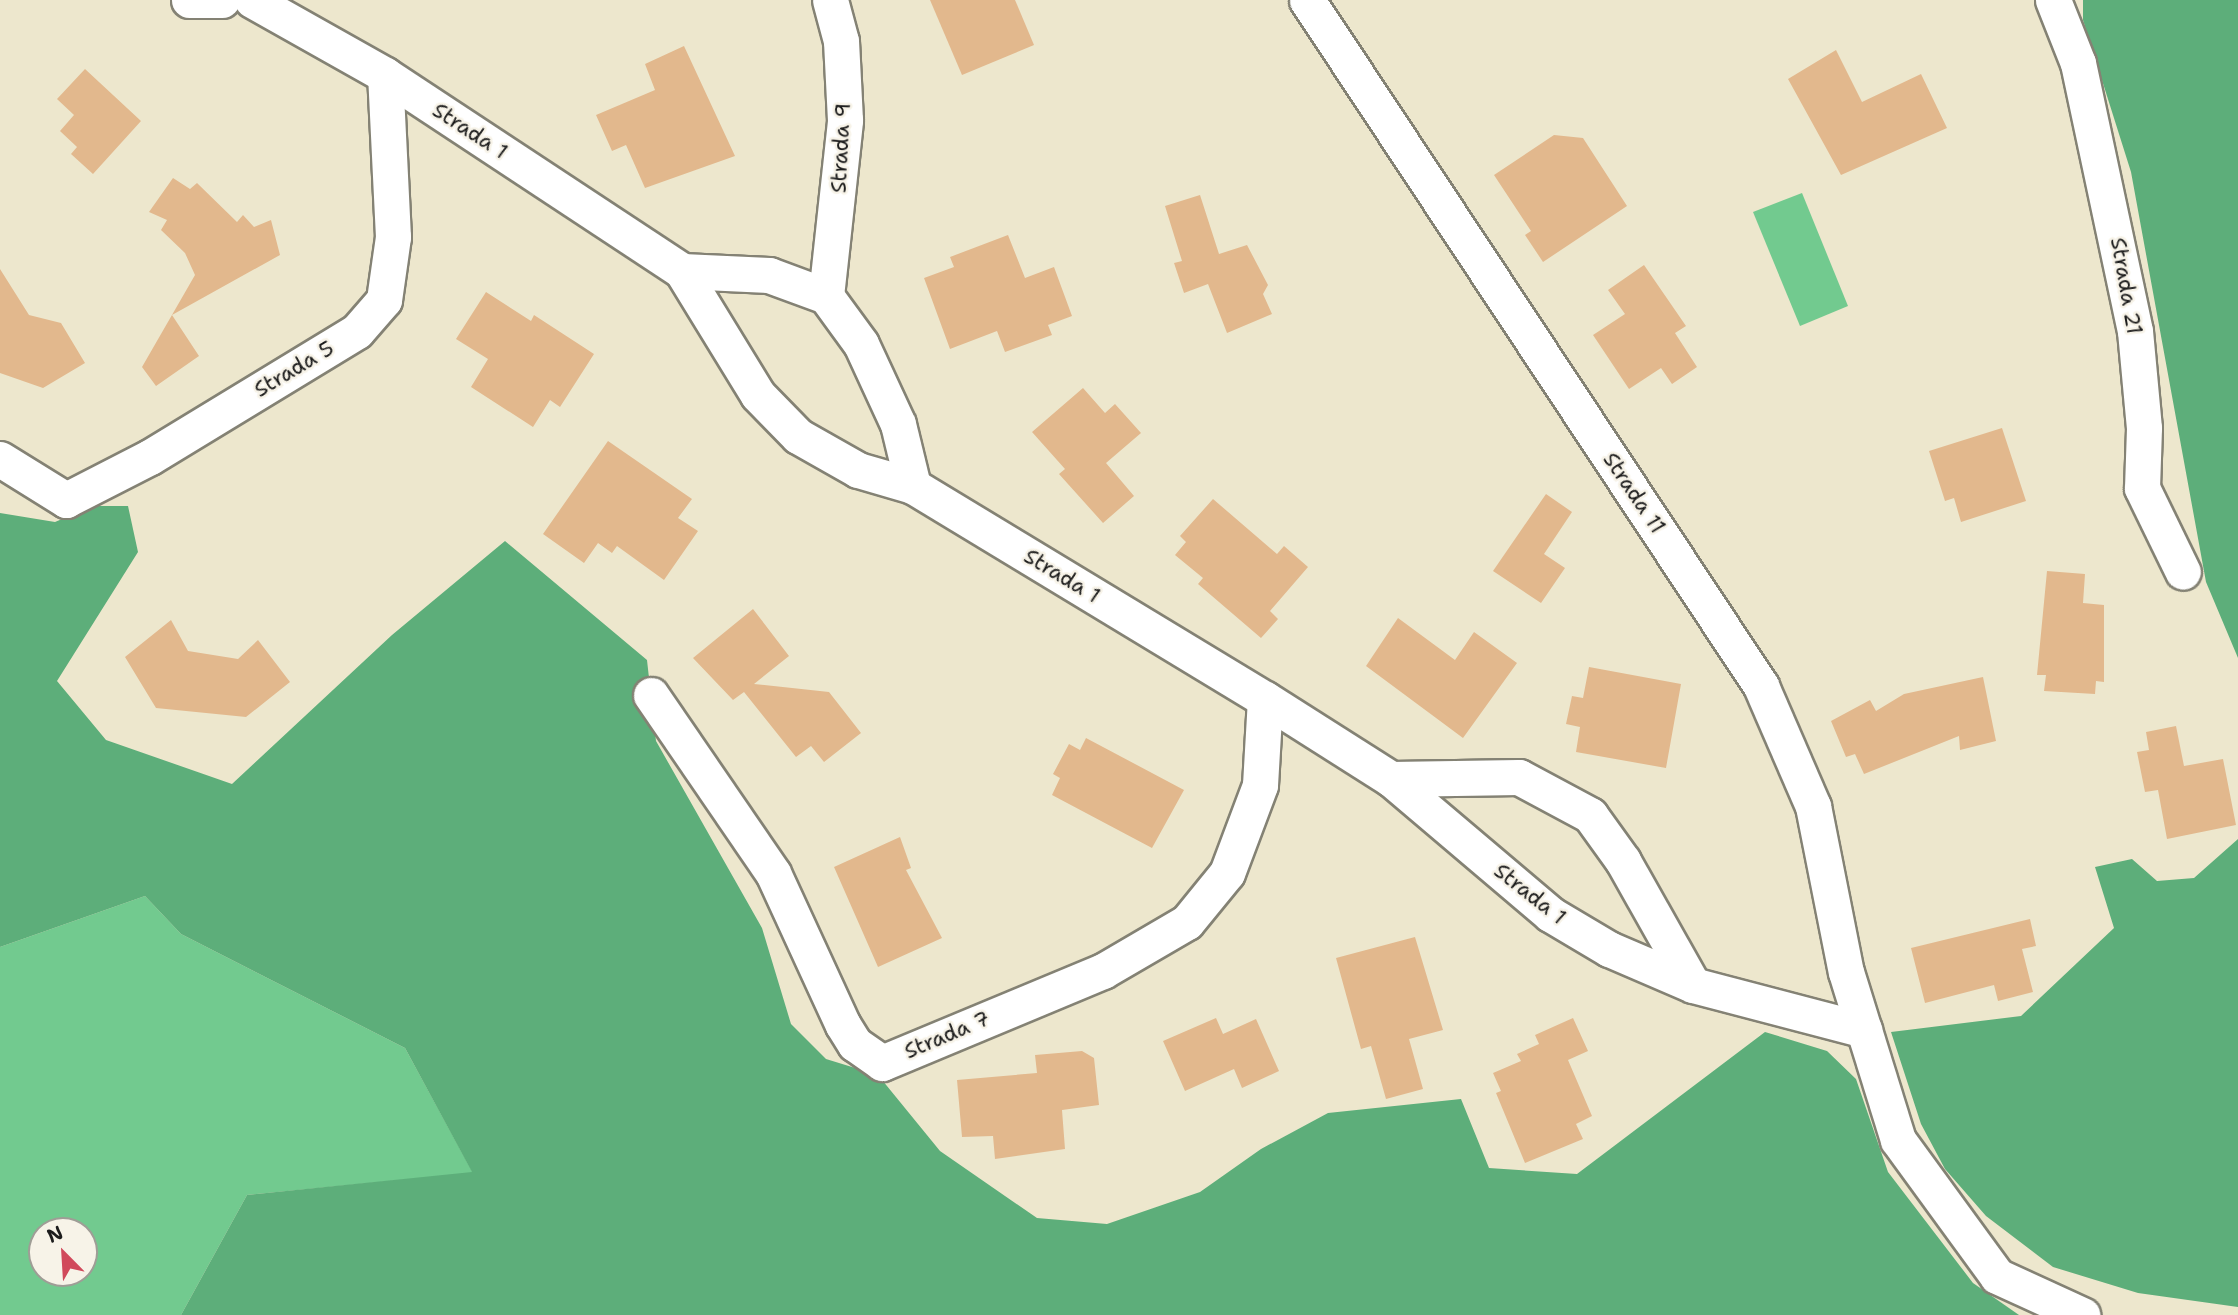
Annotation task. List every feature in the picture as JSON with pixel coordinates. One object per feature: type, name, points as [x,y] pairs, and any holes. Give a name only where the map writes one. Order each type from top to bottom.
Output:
[{"type":"street","points":[[189,0],[222,0]]},
{"type":"street","name":"Strada 1","points":[[252,0],[385,75],[682,271],[758,395],[798,436],[858,470],[913,486],[1265,699],[1391,779],[1549,914],[1609,949],[1693,985],[1864,1030]]},
{"type":"street","name":"Strada 9","points":[[826,296],[836,238],[845,120],[841,41],[830,0]]},
{"type":"street","name":"Strada 11","points":[[1307,0],[1761,686],[1813,806],[1846,972],[1864,1030]]},
{"type":"street","name":"Strada 21","points":[[2053,0],[2078,63],[2135,331],[2144,428],[2142,488],[2183,572]]},
{"type":"street","name":"Strada 5","points":[[0,459],[66,500],[150,457],[357,331],[384,300],[393,237],[385,75]]},
{"type":"street","points":[[682,271],[769,275],[826,296],[861,344],[893,412],[913,486]]},
{"type":"street","name":"Strada 7","points":[[652,695],[773,873],[843,1026],[855,1044],[882,1063],[1103,971],[1187,922],[1227,873],[1260,785],[1265,699]]},
{"type":"street","points":[[1391,779],[1520,776],[1590,815],[1623,860],[1693,985]]},
{"type":"street","points":[[1864,1030],[1898,1140],[1997,1276],[2082,1315]]},
{"type":"green space","points":[[2083,0],[2238,0],[2238,658],[2206,582],[2131,172],[2083,20]]},
{"type":"green space","points":[[1802,193],[1848,306],[1800,326],[1753,212]]},
{"type":"green space","points":[[93,506],[128,506],[138,552],[57,681],[106,740],[232,784],[392,635],[505,541],[647,660],[656,741],[762,928],[791,1024],[826,1059],[878,1075],[940,1151],[1037,1218],[1107,1224],[1200,1192],[1261,1149],[1328,1113],[1461,1099],[1489,1168],[1577,1174],[1765,1032],[1827,1051],[1856,1079],[1888,1172],[1973,1283],[2019,1315],[181,1315],[247,1195],[472,1172],[405,1048],[181,934],[145,896],[0,947],[0,513],[55,522]]},
{"type":"green space","points":[[2238,839],[2238,1307],[2138,1293],[2053,1267],[1986,1216],[1945,1169],[1921,1124],[1891,1032],[2021,1016],[2114,928],[2095,867],[2132,859],[2157,881],[2194,878]]},
{"type":"green space","points":[[145,896],[181,934],[405,1048],[473,1173],[247,1195],[181,1315],[0,1315],[0,947]]},
{"type":"building","points":[[930,0],[1015,0],[1034,45],[962,75]]},
{"type":"building","points":[[684,46],[735,156],[645,188],[626,145],[612,151],[596,115],[655,90],[645,64]]},
{"type":"building","points":[[1836,50],[1862,102],[1921,74],[1947,128],[1841,175],[1788,79]]},
{"type":"building","points":[[85,69],[141,121],[93,174],[71,154],[77,147],[60,131],[74,115],[57,99]]},
{"type":"building","points":[[1554,135],[1583,138],[1627,206],[1543,262],[1525,235],[1531,231],[1494,175]]},
{"type":"building","points":[[173,178],[190,189],[197,183],[237,222],[243,215],[254,227],[271,220],[280,255],[172,315],[199,356],[156,386],[142,367],[195,275],[185,253],[161,230],[167,220],[149,212]]},
{"type":"building","points":[[1200,195],[1219,254],[1247,245],[1268,285],[1263,294],[1272,314],[1227,333],[1208,284],[1184,293],[1174,263],[1182,261],[1165,206]]},
{"type":"building","points":[[1008,235],[1025,278],[1054,267],[1072,316],[1048,325],[1052,335],[1005,352],[997,331],[950,349],[924,278],[954,267],[950,257]]},
{"type":"building","points":[[1644,265],[1686,326],[1675,333],[1697,367],[1672,384],[1661,368],[1629,389],[1593,335],[1625,314],[1608,290]]},
{"type":"building","points":[[0,269],[29,315],[61,323],[85,363],[43,388],[0,373]]},
{"type":"building","points":[[486,292],[531,321],[534,315],[594,354],[560,407],[550,400],[533,427],[471,387],[488,359],[456,339]]},
{"type":"building","points":[[1083,388],[1105,413],[1115,404],[1141,433],[1106,463],[1134,496],[1103,523],[1059,474],[1065,469],[1032,432]]},
{"type":"building","points":[[2002,428],[2026,501],[1961,522],[1954,498],[1945,501],[1929,451]]},
{"type":"building","points":[[608,441],[692,499],[678,518],[698,531],[664,580],[617,546],[612,553],[598,543],[584,563],[543,534]]},
{"type":"building","points":[[1546,494],[1572,512],[1544,554],[1565,568],[1541,603],[1493,571]]},
{"type":"building","points":[[1213,499],[1277,554],[1284,546],[1308,567],[1270,611],[1278,619],[1261,638],[1198,584],[1203,578],[1175,555],[1186,542],[1180,536]]},
{"type":"building","points":[[2047,571],[2085,574],[2083,603],[2104,605],[2104,682],[2096,681],[2095,694],[2044,691],[2046,675],[2037,675]]},
{"type":"building","points":[[753,609],[789,656],[754,684],[829,692],[861,733],[824,762],[811,746],[796,757],[744,692],[733,700],[693,658]]},
{"type":"building","points":[[1398,618],[1455,660],[1474,632],[1517,663],[1463,738],[1366,666]]},
{"type":"building","points":[[171,620],[188,651],[238,659],[258,640],[290,682],[246,717],[156,708],[125,657]]},
{"type":"building","points":[[1589,667],[1681,684],[1666,768],[1576,752],[1580,727],[1566,724],[1572,696],[1583,698]]},
{"type":"building","points":[[1983,677],[1996,741],[1960,750],[1959,736],[1864,774],[1855,754],[1846,757],[1831,721],[1870,700],[1876,711],[1904,694]]},
{"type":"building","points":[[2176,726],[2184,766],[2223,759],[2236,825],[2167,839],[2158,790],[2145,792],[2137,752],[2149,750],[2146,732]]},
{"type":"building","points":[[1086,738],[1184,790],[1152,848],[1052,795],[1060,778],[1053,774],[1069,744],[1080,750]]},
{"type":"building","points":[[900,837],[911,868],[906,870],[942,938],[878,967],[834,867]]},
{"type":"building","points":[[2030,919],[2036,946],[2022,949],[2033,992],[1998,1001],[1994,985],[1925,1003],[1911,948]]},
{"type":"building","points":[[1415,937],[1443,1030],[1409,1039],[1423,1089],[1386,1099],[1371,1046],[1361,1049],[1336,958]]},
{"type":"building","points":[[1216,1018],[1223,1034],[1256,1019],[1279,1071],[1242,1088],[1234,1069],[1185,1091],[1163,1041]]},
{"type":"building","points":[[1573,1018],[1588,1051],[1568,1060],[1592,1116],[1576,1124],[1583,1139],[1525,1163],[1496,1093],[1501,1091],[1493,1073],[1521,1061],[1517,1054],[1539,1044],[1535,1035]]},
{"type":"building","points":[[1082,1051],[1094,1058],[1099,1105],[1062,1110],[1065,1149],[995,1159],[993,1136],[962,1137],[957,1080],[1037,1073],[1035,1055]]}]
